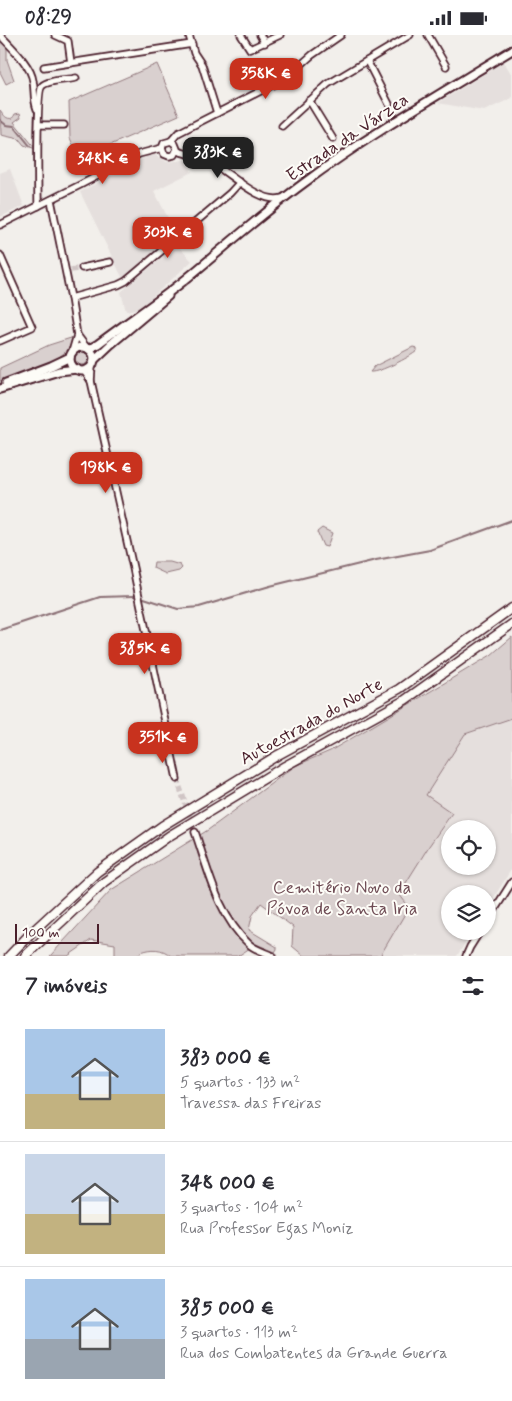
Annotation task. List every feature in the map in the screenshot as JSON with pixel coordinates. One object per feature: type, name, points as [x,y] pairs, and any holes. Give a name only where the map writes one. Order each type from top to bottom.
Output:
[{"type":"highway","name":"Autoestrada do Norte","points":[[9,956],[97,871],[154,831],[278,755],[399,689],[512,607]]},
{"type":"highway","name":"Autoestrada do Norte","points":[[25,956],[104,882],[169,836],[285,766],[405,700],[512,624]]},
{"type":"main road","name":"Estrada da Várzea","points":[[0,387],[51,366],[71,354],[78,347],[88,348],[98,344],[184,280],[285,197],[346,153],[512,51]]},
{"type":"main road","name":"Estrada da Várzea","points":[[0,387],[59,371],[80,370],[93,363],[111,344],[161,303],[184,280]]},
{"type":"main road","points":[[88,348],[94,354],[93,363]]},
{"type":"main road","points":[[71,354],[72,364],[80,370]]},
{"type":"street","points":[[0,35],[18,53],[33,79],[33,99],[38,111]]},
{"type":"street","points":[[55,35],[68,41],[71,63]]},
{"type":"street","points":[[189,35],[194,53],[202,65],[217,113]]},
{"type":"street","points":[[241,35],[249,49],[280,35]]},
{"type":"street","points":[[260,35],[265,43]]},
{"type":"street","points":[[282,126],[328,84],[410,35]]},
{"type":"street","points":[[428,35],[446,66]]},
{"type":"street","points":[[177,151],[174,155],[169,156],[164,154],[162,148],[164,143],[171,141],[178,133],[286,78],[337,36]]},
{"type":"street","points":[[44,67],[192,44]]},
{"type":"street","points":[[367,61],[389,104]]},
{"type":"street","points":[[38,206],[38,111],[40,90],[42,85],[48,83],[76,78]]},
{"type":"street","points":[[309,100],[333,139]]},
{"type":"street","points":[[39,125],[64,125]]},
{"type":"street","points":[[171,141],[177,146],[177,151]]},
{"type":"street","points":[[0,225],[139,153],[162,148]]},
{"type":"street","points":[[177,151],[208,161],[263,197],[275,200],[285,197]]},
{"type":"street","points":[[72,298],[126,281],[230,193],[240,182]]},
{"type":"street","points":[[263,197],[266,203],[265,213]]},
{"type":"street","points":[[50,200],[69,271],[77,335],[71,354]]},
{"type":"street","points":[[0,257],[32,327],[0,341]]},
{"type":"street","points":[[82,268],[110,262]]},
{"type":"street","points":[[77,335],[88,348]]},
{"type":"street","points":[[93,363],[91,381],[133,568],[177,779]]},
{"type":"street","points":[[80,370],[91,381]]},
{"type":"street","points":[[195,832],[214,885],[227,916],[235,929],[250,945],[273,956]]},
{"type":"street","points":[[496,907],[512,882]]},
{"type":"street","points":[[466,956],[474,940]]},
{"type":"shaded area","points":[[504,62],[512,75],[512,98],[484,111],[438,103]]},
{"type":"shaded area","points":[[150,155],[155,155],[167,162],[185,160],[192,172],[154,191],[176,233],[123,279],[80,192]]},
{"type":"shaded area","points":[[10,169],[24,206],[0,217],[0,173]]},
{"type":"shaded area","points":[[177,245],[192,261],[140,308],[126,311],[121,292]]},
{"type":"shaded area","points":[[512,718],[512,868],[496,894],[496,885],[441,885],[441,940],[467,940],[457,956],[380,956],[408,907],[398,894],[441,829],[441,875],[496,875],[496,820],[448,820],[452,814],[425,796],[465,734]]},
{"type":"green space","points":[[0,41],[7,47],[7,60],[14,80],[6,84],[0,72]]},
{"type":"green space","points":[[157,64],[179,115],[101,149],[98,144],[78,155],[70,138],[69,102]]},
{"type":"green space","points":[[0,110],[5,117],[9,118],[13,118],[15,114],[20,113],[21,117],[14,122],[36,149],[24,145],[19,139],[1,135]]},
{"type":"green space","points":[[74,337],[70,346],[54,361],[32,371],[0,381],[0,368],[49,345]]},
{"type":"green space","points":[[413,347],[417,348],[417,351],[408,357],[387,367],[370,372],[375,366]]},
{"type":"green space","points":[[79,351],[85,351],[89,358],[85,365],[79,365],[75,361],[75,355]]},
{"type":"green space","points":[[322,528],[332,533],[327,547],[323,546],[317,532]]},
{"type":"green space","points":[[154,562],[170,562],[180,565],[182,568],[179,571],[166,574],[153,568]]},
{"type":"green space","name":"Cemitério Novo da Póvoa de Santa Iria","points":[[512,637],[512,718],[465,734],[426,795],[452,813],[447,820],[441,820],[441,829],[399,894],[409,907],[380,956],[304,956],[292,946],[293,927],[261,903],[252,916],[249,930],[277,947],[275,952],[256,944],[238,956],[171,956],[164,951],[153,949],[141,952],[138,956],[115,956],[115,944],[91,940],[68,956],[50,956],[111,890],[208,830],[295,766],[330,751],[491,655]]},
{"type":"waterway","points":[[0,120],[6,125],[14,126],[30,146]]},
{"type":"waterway","points":[[144,598],[178,609],[199,607],[270,586],[376,560],[430,550],[512,520]]},
{"type":"waterway","points":[[0,630],[100,597],[134,596]]},
{"type":"tunnel","points":[[71,270],[82,268]]},
{"type":"tunnel","points":[[177,779],[195,832]]}]
